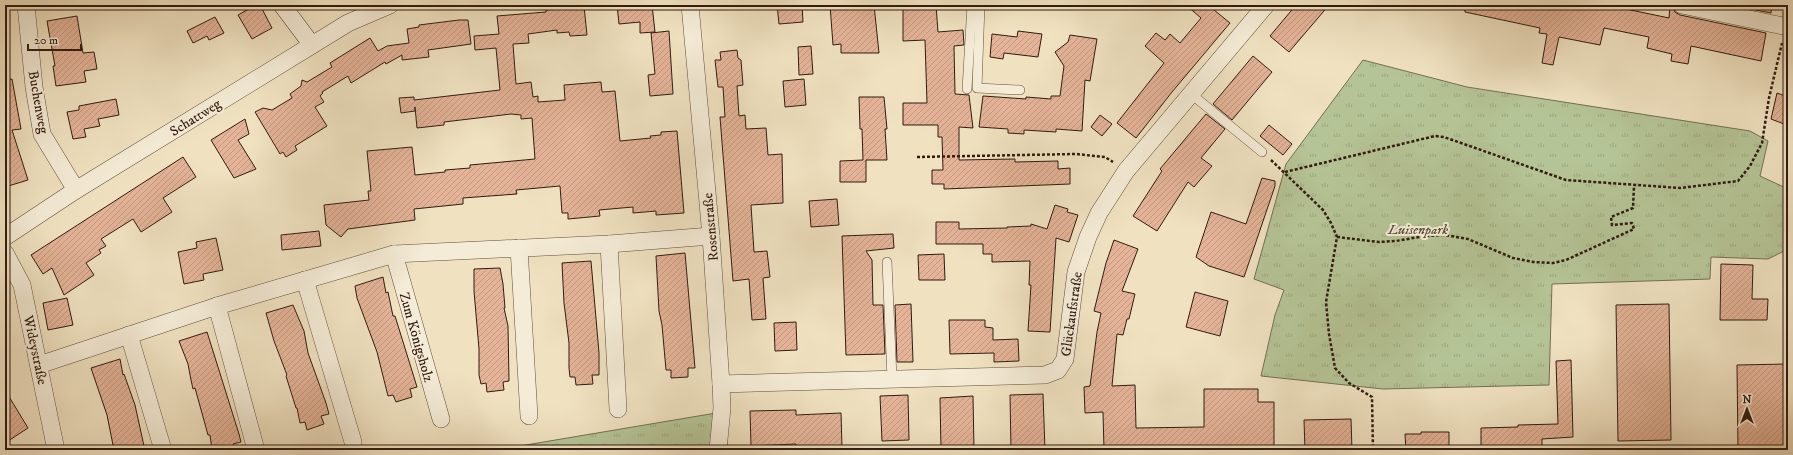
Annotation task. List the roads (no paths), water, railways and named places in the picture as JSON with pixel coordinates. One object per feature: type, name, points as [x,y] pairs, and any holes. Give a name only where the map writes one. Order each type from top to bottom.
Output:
[{"type":"street","name":"Buchenweg","points":[[26,5],[34,87],[42,134],[76,190]]},
{"type":"street","points":[[282,5],[312,46]]},
{"type":"street","name":"Schattweg","points":[[5,237],[76,190],[348,23],[390,5]]},
{"type":"street","name":"Rosenstraße","points":[[690,5],[711,236],[721,384],[722,408],[718,450]]},
{"type":"street","name":"Glückaufstraße","points":[[721,384],[1045,375],[1058,370],[1063,366],[1067,351],[1072,294],[1076,272],[1088,237],[1099,213],[1126,171],[1266,5]]},
{"type":"street","points":[[1682,5],[1787,22]]},
{"type":"street","points":[[39,365],[217,306],[394,254],[609,244],[711,236]]},
{"type":"street","points":[[609,244],[618,409]]},
{"type":"street","points":[[518,248],[529,416]]},
{"type":"street","name":"Wideystraße","points":[[5,253],[22,285],[56,450]]},
{"type":"street","name":"Zum Königsholz","points":[[394,254],[440,419]]},
{"type":"street","points":[[305,280],[353,442]]},
{"type":"street","points":[[217,306],[256,450]]},
{"type":"street","points":[[128,335],[163,450]]},
{"type":"lane","points":[[967,89],[972,5]]},
{"type":"lane","points":[[980,5],[977,88],[1020,90]]},
{"type":"lane","points":[[1190,94],[1262,152]]},
{"type":"lane","points":[[887,262],[892,379]]},
{"type":"park label","name":"Luisenpark","points":[[1418,229]]}]
